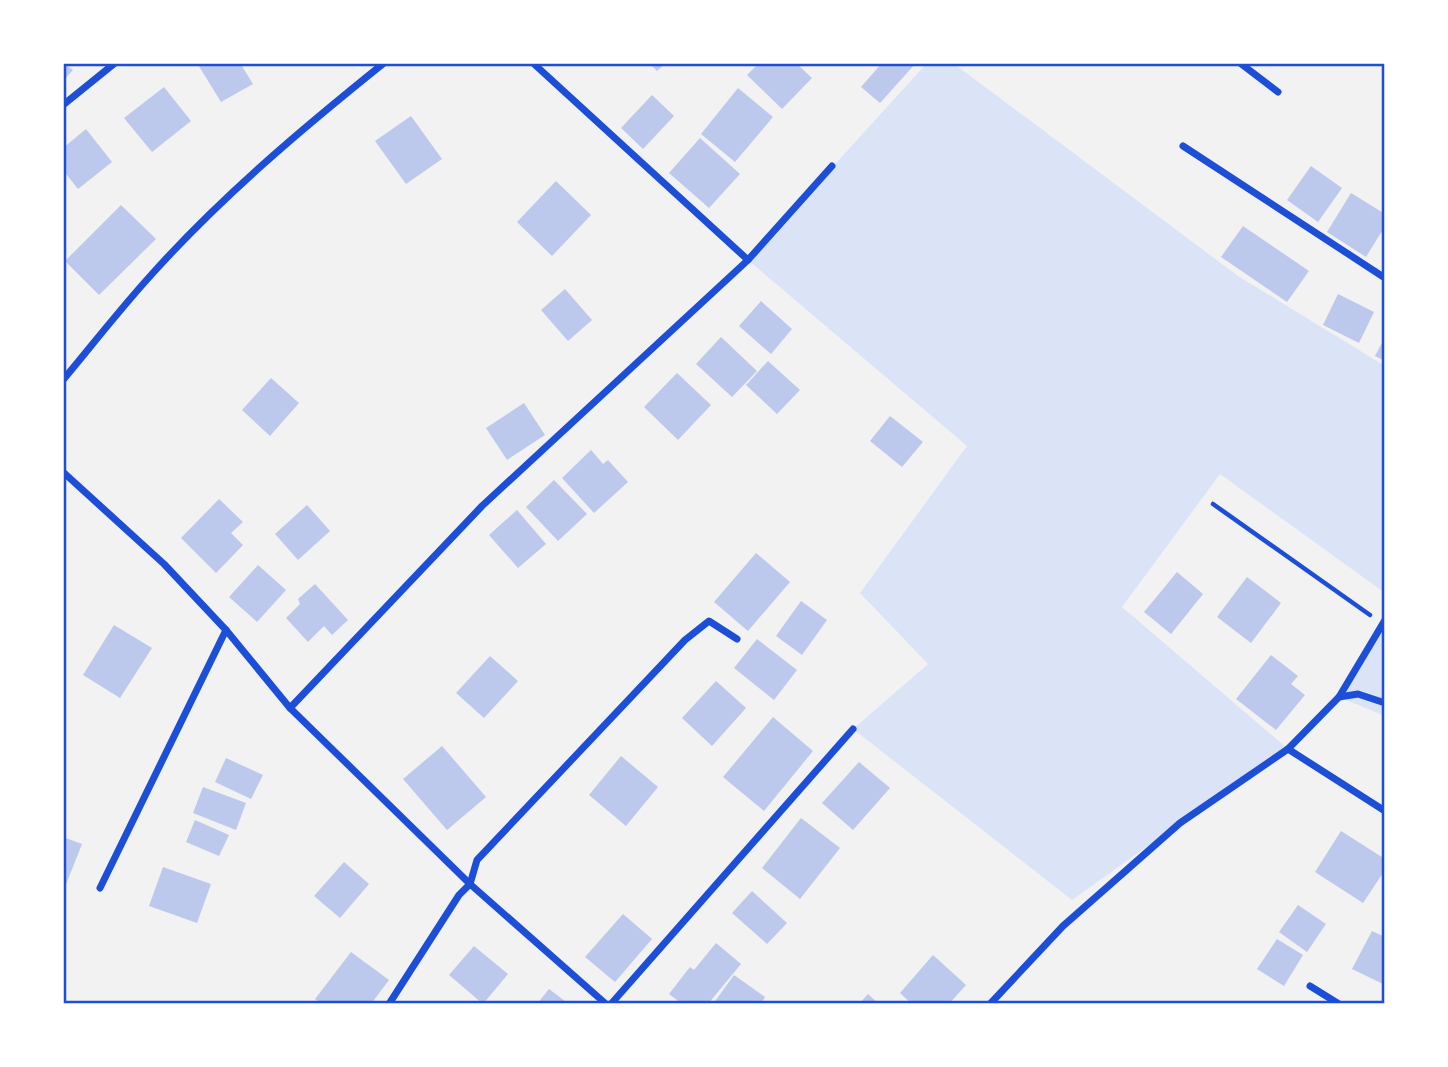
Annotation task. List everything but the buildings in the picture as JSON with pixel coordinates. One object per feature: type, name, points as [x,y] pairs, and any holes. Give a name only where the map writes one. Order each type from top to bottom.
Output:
[{"type":"street","points":[[63,105],[115,63]]},
{"type":"street","points":[[63,380],[153,273],[224,201],[299,131],[384,63]]},
{"type":"street","points":[[533,63],[748,260]]},
{"type":"street","points":[[1240,63],[1278,92]]},
{"type":"street","points":[[1183,146],[1385,278]]},
{"type":"street","points":[[290,708],[482,506],[748,260],[832,166]]},
{"type":"street","points":[[63,472],[164,564],[226,630],[290,708],[470,884],[606,1004]]},
{"type":"street","points":[[389,1004],[459,895],[470,884],[477,860],[685,640],[709,621],[737,639]]},
{"type":"street","points":[[990,1004],[1063,926],[1180,822],[1288,749],[1339,697],[1384,622]]},
{"type":"street","points":[[100,888],[226,630]]},
{"type":"street","points":[[1339,697],[1358,694],[1385,703]]},
{"type":"street","points":[[611,1004],[853,729]]},
{"type":"street","points":[[1288,749],[1385,811]]},
{"type":"street","points":[[1310,986],[1339,1004]]},
{"type":"path","points":[[1213,504],[1384,622]]},
{"type":"shaded area","points":[[927,63],[953,63],[1238,276],[1385,366],[1385,593],[1220,474],[1122,607],[1288,749],[1072,900],[853,729],[928,664],[860,593],[967,446],[748,260]]},
{"type":"shaded area","points":[[1385,620],[1385,716],[1339,697]]}]
